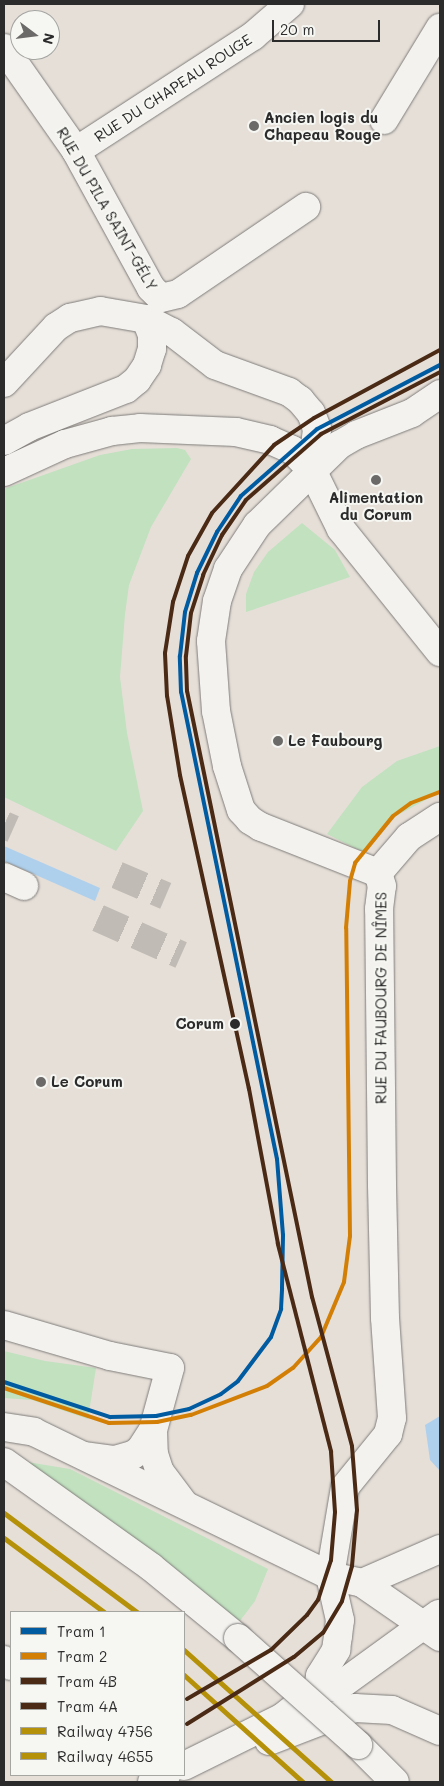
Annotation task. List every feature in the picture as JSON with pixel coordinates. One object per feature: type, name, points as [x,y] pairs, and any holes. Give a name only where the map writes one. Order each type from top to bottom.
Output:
[{"type":"street","name":"RUE DU CHAPEAU ROUGE","points":[[76,151],[254,36],[290,4]]},
{"type":"street","points":[[384,120],[440,28]]},
{"type":"street","name":"RUE DU PILA SAINT-GÉLY","points":[[4,48],[76,151],[151,288],[153,309]]},
{"type":"street","points":[[4,384],[56,327],[70,318],[100,311],[153,309],[306,207]]},
{"type":"street","points":[[4,441],[29,427],[126,389],[137,380],[147,365],[152,349],[153,309]]},
{"type":"street","points":[[153,309],[172,332],[215,365],[290,392],[300,400],[310,413],[317,430],[312,470]]},
{"type":"street","name":"RUE DU FAUBOURG DE NÎMES","points":[[330,1576],[345,1486],[388,1434],[392,1404],[384,1290],[379,1015],[382,886],[378,873],[250,820],[236,797],[216,712],[210,640],[217,601],[228,569],[257,525],[338,445],[356,434],[412,413],[440,394]]},
{"type":"street","points":[[4,472],[65,444],[112,431],[140,428],[236,432],[270,440],[292,450],[312,470],[341,529],[440,652]]},
{"type":"street","points":[[378,873],[409,838],[440,817]]},
{"type":"street","points":[[4,1325],[110,1356],[170,1368],[153,1430],[140,1450],[124,1458],[82,1455]]},
{"type":"street","points":[[4,1427],[34,1432],[330,1576],[362,1584],[436,1625],[338,1687],[318,1689],[283,1717],[187,1775]]},
{"type":"street","points":[[153,1430],[154,1454],[160,1472],[183,1503]]},
{"type":"street","points":[[4,1462],[151,1567],[238,1638],[395,1782]]},
{"type":"street","points":[[362,1584],[440,1549]]},
{"type":"street","points":[[318,1689],[320,1676],[336,1650],[340,1620],[330,1576]]},
{"type":"street","points":[[187,1775],[296,1728],[354,1708],[392,1710],[440,1731]]},
{"type":"street","points":[[152,1782],[164,1776]]},
{"type":"green space","points":[[177,448],[185,450],[191,459],[151,527],[129,585],[120,677],[127,733],[143,811],[116,851],[4,797],[4,489],[100,455],[132,449]]},
{"type":"green space","points":[[302,523],[335,550],[350,577],[246,612],[246,594],[254,572],[268,552]]},
{"type":"green space","points":[[440,746],[440,792],[396,816],[375,837],[365,853],[327,834],[362,787],[397,761]]},
{"type":"green space","points":[[4,1351],[45,1361],[96,1368],[88,1419],[32,1400],[4,1398]]},
{"type":"green space","points":[[21,1461],[70,1469],[268,1569],[255,1601],[236,1626]]},
{"type":"water","points":[[4,846],[100,888],[95,901],[4,861]]},
{"type":"water","points":[[440,1416],[440,1471],[430,1460],[425,1425]]},
{"type":"tunnel","points":[[4,825],[13,829]]},
{"type":"tunnel","points":[[117,875],[166,896]]},
{"type":"tunnel","points":[[98,918],[181,955]]},
{"type":"tram line","name":"4A","points":[[187,1699],[271,1650],[307,1615],[318,1600],[331,1560],[335,1512],[331,1451],[278,1244],[249,1089],[180,775],[167,696],[165,653],[173,602],[188,556],[212,513],[274,445],[314,418],[440,350]]},
{"type":"tram line","name":"1","points":[[4,1382],[110,1417],[156,1416],[189,1409],[221,1394],[238,1381],[271,1337],[281,1309],[282,1288],[283,1235],[277,1159],[181,692],[180,656],[185,612],[197,573],[217,532],[241,496],[317,429],[440,365]]},
{"type":"tram line","name":"4B","points":[[187,1724],[294,1657],[323,1633],[342,1601],[352,1566],[357,1510],[352,1446],[312,1297],[187,691],[186,656],[191,613],[203,575],[222,535],[246,500],[321,434],[440,372]]},
{"type":"tram line","name":"2","points":[[4,1388],[109,1423],[157,1422],[191,1415],[267,1386],[293,1368],[321,1337],[344,1282],[350,1236],[346,928],[350,881],[355,863],[393,816],[411,803],[440,792]]},
{"type":"rail line","name":"4655","points":[[4,1513],[136,1611]]},
{"type":"rail line","name":"4756","points":[[4,1538],[103,1611]]},
{"type":"rail line","name":"4655","points":[[185,1651],[331,1782]]},
{"type":"rail line","name":"4756","points":[[185,1676],[303,1782]]},
{"type":"place","name":"Ancien logis du Chapeau Rouge","points":[[254,126]]},
{"type":"place","name":"Alimentation du Corum","points":[[376,480]]},
{"type":"place","name":"Le Faubourg","points":[[278,741]]},
{"type":"place","name":"Corum","points":[[235,1024]]},
{"type":"place","name":"Le Corum","points":[[41,1082]]}]
